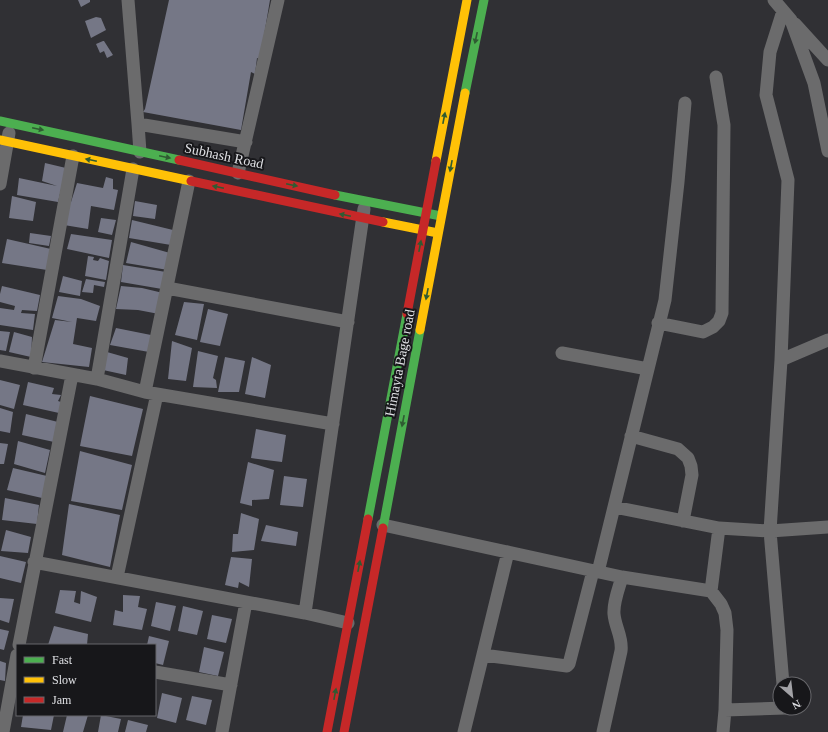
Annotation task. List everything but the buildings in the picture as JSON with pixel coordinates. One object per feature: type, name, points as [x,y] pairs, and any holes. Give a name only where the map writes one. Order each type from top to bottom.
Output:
[{"type":"main road","points":[[327,732],[467,0]]},
{"type":"main road","name":"Himayta Bage road","points":[[344,732],[438,233],[484,0]]},
{"type":"main road","name":"Subhash Road","points":[[6,122],[365,201],[442,216]]},
{"type":"main road","points":[[4,141],[438,233]]},
{"type":"street","points":[[128,0],[140,152]]},
{"type":"street","points":[[238,173],[278,0]]},
{"type":"street","points":[[774,0],[828,60]]},
{"type":"street","points":[[787,16],[814,84],[828,151]]},
{"type":"street","points":[[782,676],[770,531],[781,360],[788,180],[766,95],[770,52],[787,16]]},
{"type":"street","points":[[658,323],[703,332],[713,327],[719,321],[722,313],[724,125],[716,77]]},
{"type":"street","points":[[483,655],[567,666],[569,664],[614,507],[664,300],[678,182],[685,103]]},
{"type":"street","points":[[0,184],[6,122]]},
{"type":"street","points":[[138,124],[246,142]]},
{"type":"street","points":[[34,368],[73,156]]},
{"type":"street","points":[[97,380],[133,169]]},
{"type":"street","points":[[117,578],[151,393],[167,288],[189,181]]},
{"type":"street","points":[[305,613],[365,201]]},
{"type":"street","points":[[167,288],[348,322]]},
{"type":"street","points":[[781,360],[828,340]]},
{"type":"street","points":[[562,353],[648,369]]},
{"type":"street","points":[[0,361],[97,380],[151,393],[333,424]]},
{"type":"street","points":[[19,644],[34,562],[72,375]]},
{"type":"street","points":[[631,436],[678,449],[688,458],[692,475],[683,521]]},
{"type":"street","points":[[614,507],[719,528],[770,531],[828,527]]},
{"type":"street","points":[[383,525],[622,577],[711,591],[722,604],[725,613],[727,630],[725,710],[722,732]]},
{"type":"street","points":[[711,591],[719,528]]},
{"type":"street","points":[[464,732],[508,552]]},
{"type":"street","points":[[34,562],[305,613],[348,624]]},
{"type":"street","points":[[603,732],[621,651],[621,644],[614,617],[614,609],[622,577]]},
{"type":"street","points":[[222,732],[246,602]]},
{"type":"street","points":[[7,731],[16,663]]},
{"type":"street","points":[[156,672],[231,685]]},
{"type":"street","points":[[725,710],[772,708]]},
{"type":"traffic: fast","points":[[465,93],[484,0]]},
{"type":"traffic: fast","points":[[0,121],[179,160]]},
{"type":"traffic: fast","points":[[335,195],[441,216]]},
{"type":"traffic: fast","points":[[368,519],[407,314]]},
{"type":"traffic: fast","points":[[383,528],[420,330]]},
{"type":"traffic: slow","points":[[436,161],[467,0]]},
{"type":"traffic: slow","points":[[420,330],[465,93]]},
{"type":"traffic: slow","points":[[0,140],[191,181]]},
{"type":"traffic: slow","points":[[383,222],[438,233]]},
{"type":"traffic: jam","points":[[179,160],[335,195]]},
{"type":"traffic: jam","points":[[407,314],[436,161]]},
{"type":"traffic: jam","points":[[191,181],[383,222]]},
{"type":"traffic: jam","points":[[327,732],[368,519]]},
{"type":"traffic: jam","points":[[344,732],[383,528]]}]
